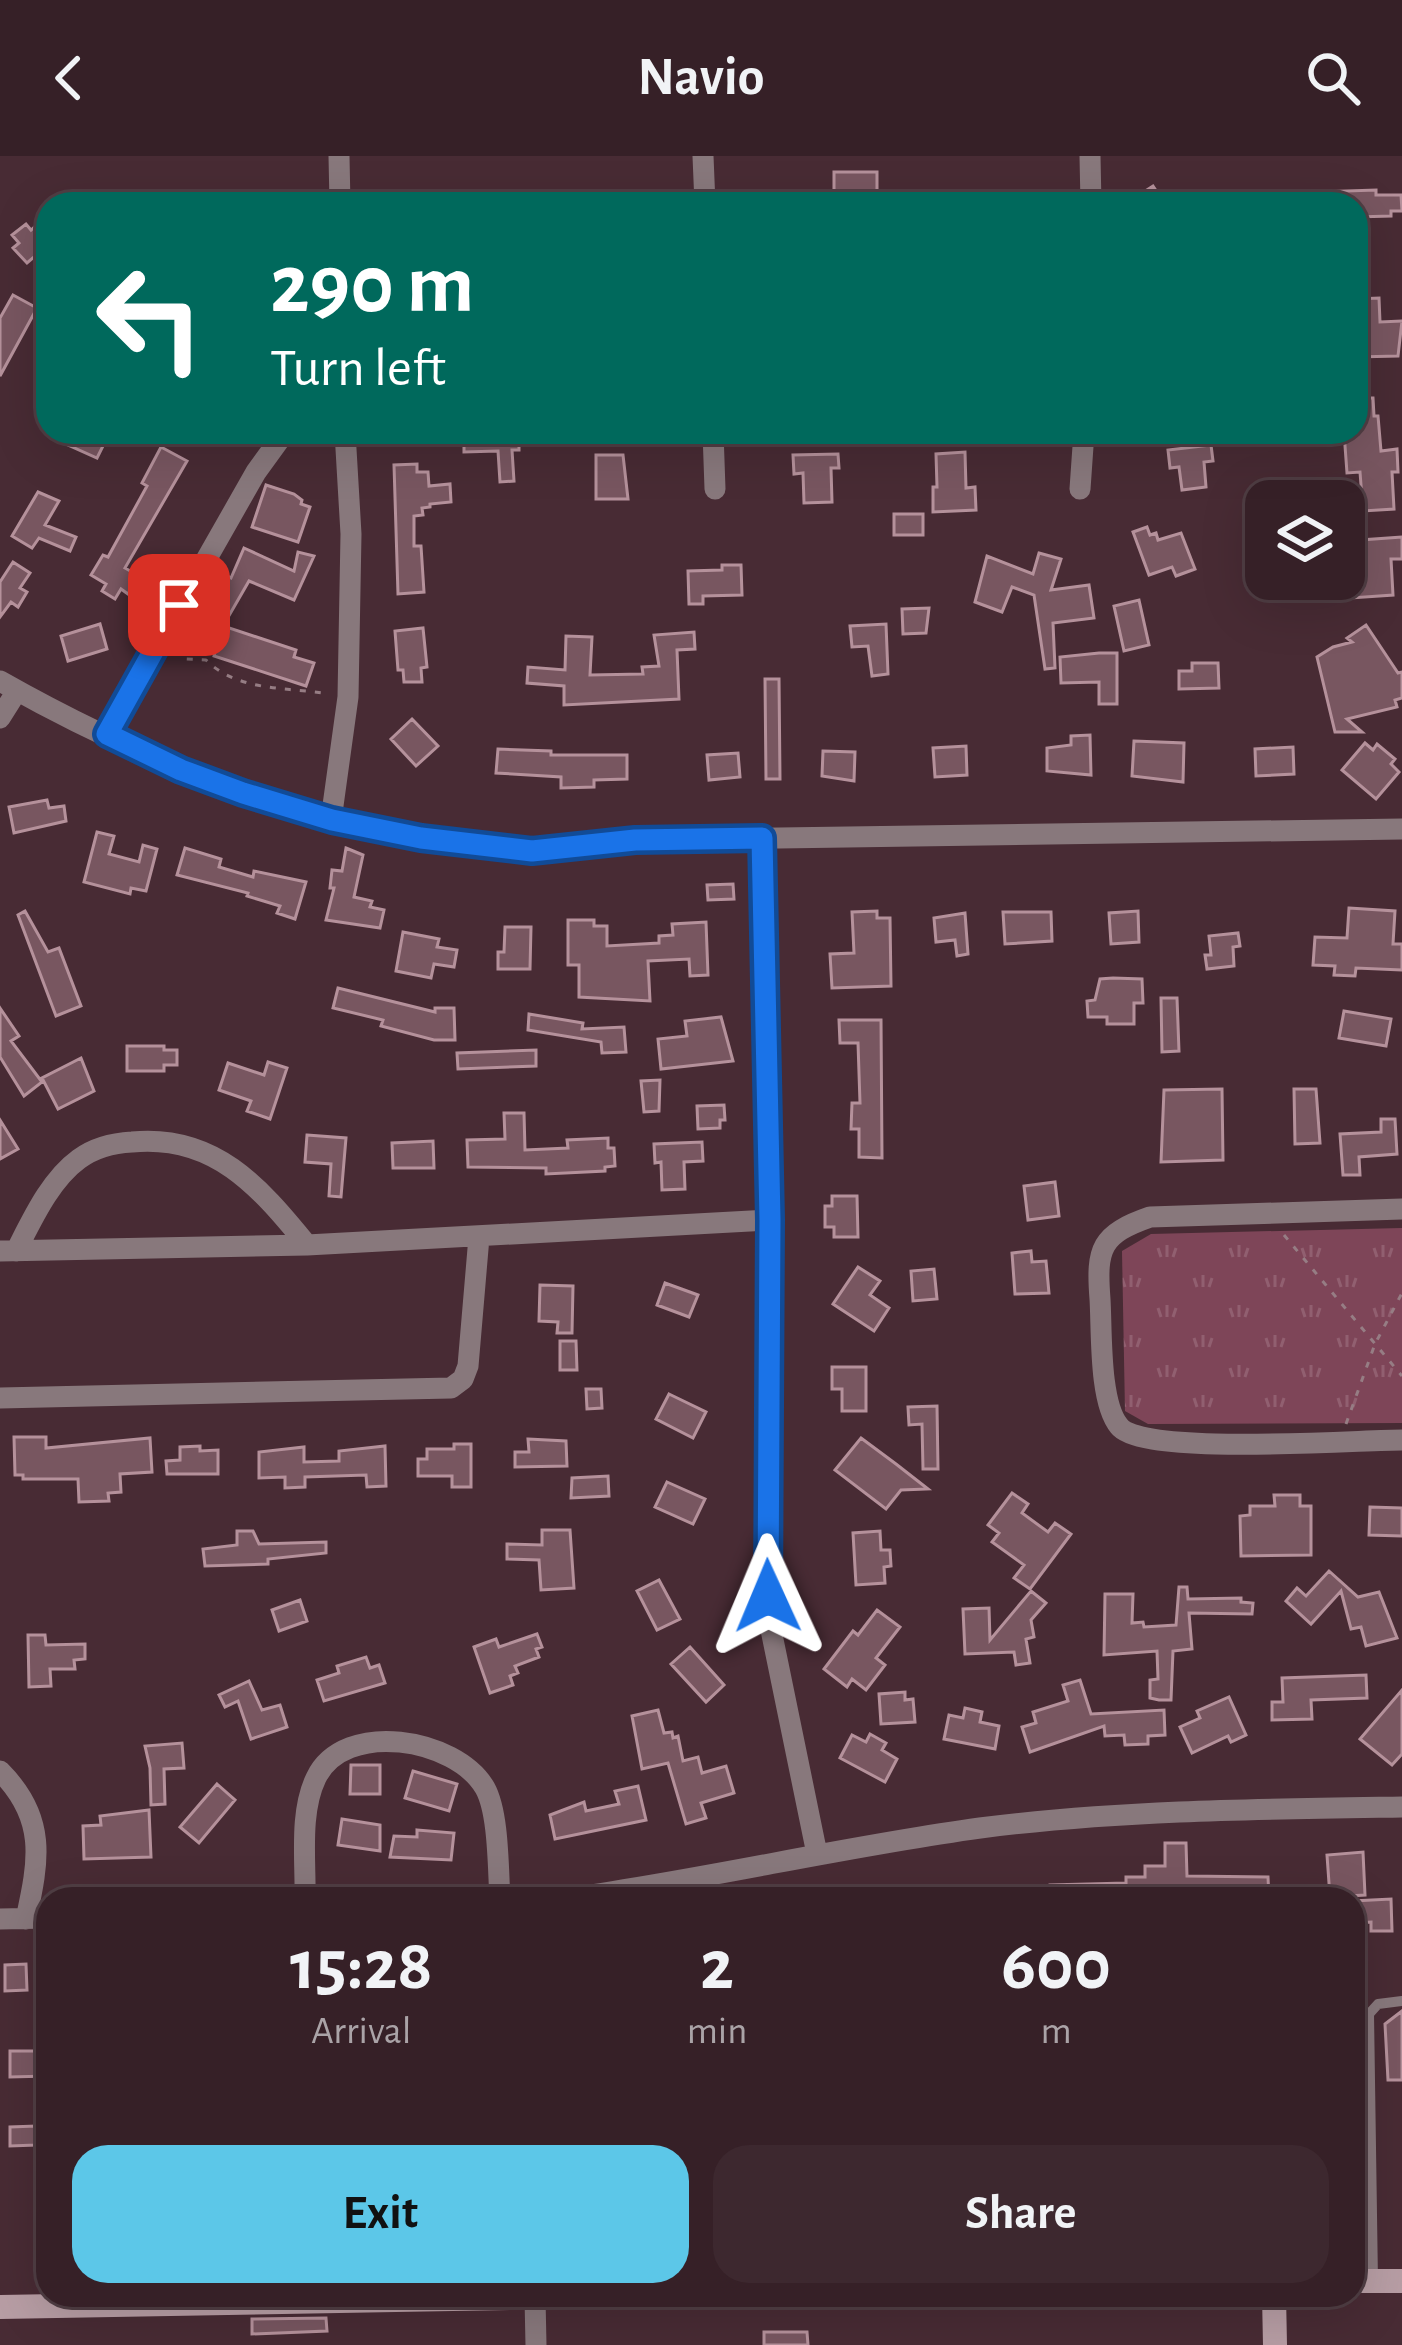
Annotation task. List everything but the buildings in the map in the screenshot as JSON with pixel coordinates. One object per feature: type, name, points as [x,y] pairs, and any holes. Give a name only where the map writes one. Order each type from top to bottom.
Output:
[{"type":"street","points":[[339,156],[340,192]]},
{"type":"street","points":[[703,156],[704,192]]},
{"type":"street","points":[[1090,156],[1091,192]]},
{"type":"street","points":[[107,734],[256,472],[277,444]]},
{"type":"street","points":[[332,820],[348,697],[351,534],[346,444]]},
{"type":"street","points":[[713,444],[715,489]]},
{"type":"street","points":[[1080,489],[1083,444]]},
{"type":"street","points":[[0,718],[9,686],[181,770],[332,820],[421,838],[532,851],[635,840],[1402,829]]},
{"type":"street","points":[[762,838],[770,1220],[766,1571],[770,1620],[817,1854]]},
{"type":"street","points":[[8,1251],[77,1160],[112,1143],[153,1140],[200,1147],[269,1198],[307,1245]]},
{"type":"street","points":[[1402,1209],[1150,1217],[1124,1226],[1103,1242],[1097,1267],[1108,1399],[1121,1431],[1137,1439],[1179,1444],[1402,1440]]},
{"type":"street","points":[[8,1251],[307,1245],[770,1220]]},
{"type":"street","points":[[0,1398],[451,1388],[463,1379],[468,1366],[479,1237]]},
{"type":"street","points":[[305,1887],[306,1817],[316,1776],[344,1749],[373,1740],[409,1742],[437,1753],[466,1768],[485,1789],[494,1822],[499,1887]]},
{"type":"street","points":[[0,1772],[25,1801],[37,1831],[36,1887]]},
{"type":"street","points":[[631,1887],[817,1854],[1078,1817],[1176,1810],[1402,1807]]},
{"type":"street","points":[[0,1919],[36,1918]]},
{"type":"street","points":[[1365,2281],[1402,2282]]},
{"type":"street","points":[[0,2307],[36,2306]]},
{"type":"street","points":[[535,2307],[536,2345]]},
{"type":"street","points":[[1274,2307],[1275,2345]]},
{"type":"lane","points":[[1365,2247],[1371,2144],[1369,2014],[1378,2004],[1402,2001]]},
{"type":"lane","points":[[1365,2145],[1371,2144]]},
{"type":"path","points":[[160,638],[186,659],[206,660],[217,671],[275,690],[348,697]]},
{"type":"path","points":[[1265,1214],[1402,1376]]},
{"type":"path","points":[[1340,1441],[1375,1344],[1402,1293]]},
{"type":"green space","points":[[1402,1228],[1402,1423],[1148,1424],[1125,1411],[1122,1251],[1151,1234]]},
{"type":"route","points":[[179,605],[107,734],[181,770],[332,820],[458,843],[532,851],[635,840],[762,838],[770,1220],[768,1596]]}]
